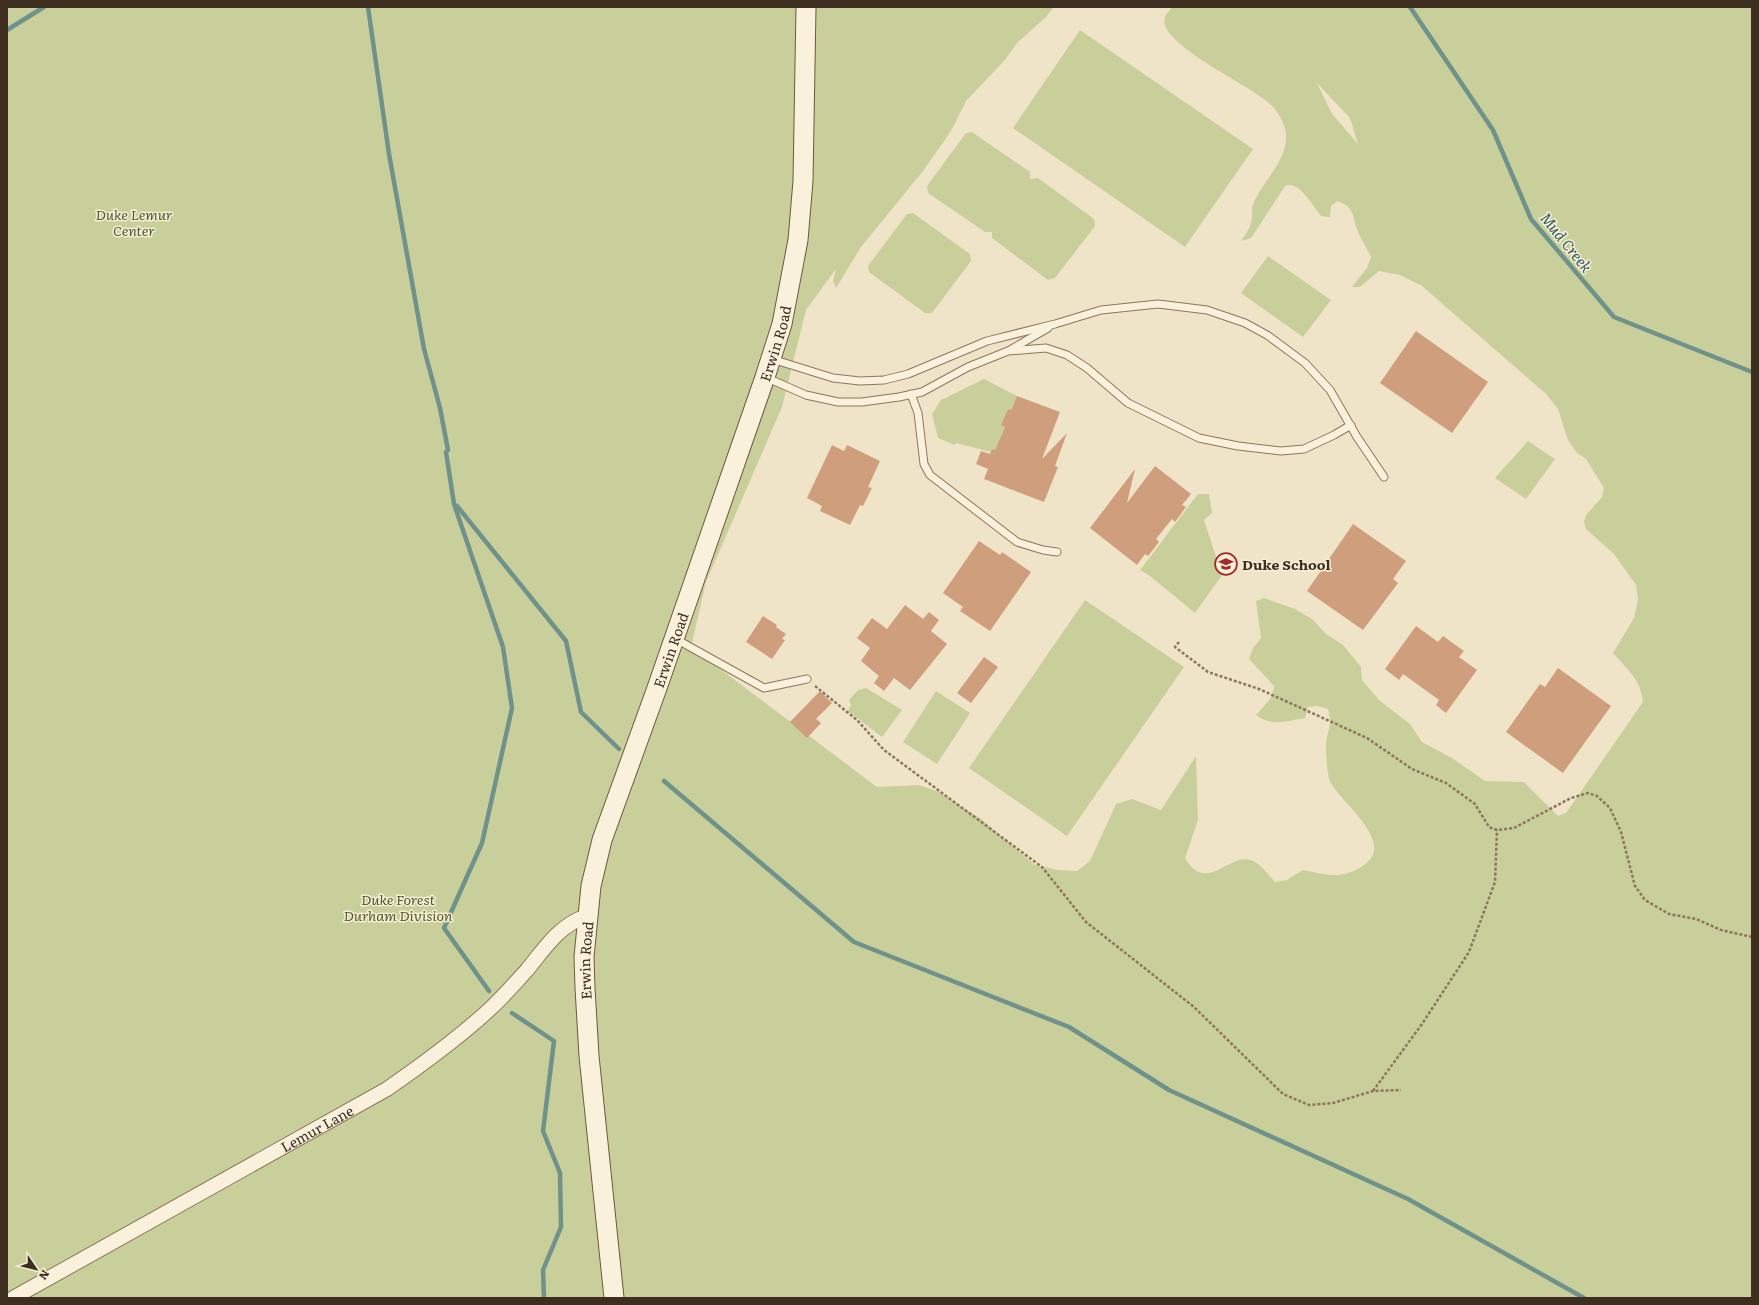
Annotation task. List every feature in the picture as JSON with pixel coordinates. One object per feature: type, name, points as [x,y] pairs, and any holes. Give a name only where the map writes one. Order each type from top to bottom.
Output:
[{"type":"main road","name":"Erwin Road","points":[[614,1298],[588,1041],[584,958],[587,916],[594,872],[602,840],[765,377],[789,293],[798,233],[805,142],[806,7]]},
{"type":"street","name":"Lemur Lane","points":[[13,1298],[387,1089],[432,1058],[473,1025],[510,989],[556,934],[574,920],[587,916]]},
{"type":"lane","points":[[771,359],[833,378],[860,381],[884,380],[908,374],[987,341],[1055,324],[1101,310],[1158,304],[1207,310],[1245,323],[1267,335],[1305,363],[1330,390],[1384,477]]},
{"type":"lane","points":[[765,377],[806,395],[838,402],[862,402],[912,394],[922,392],[968,367],[1008,352],[1055,324]]},
{"type":"lane","points":[[1008,352],[1046,348],[1067,355],[1087,368],[1128,403],[1199,438],[1238,446],[1282,451],[1304,449],[1351,425]]},
{"type":"lane","points":[[912,394],[918,413],[924,464],[930,475],[1018,542],[1043,550],[1057,552]]},
{"type":"lane","points":[[674,638],[764,688],[807,679]]},
{"type":"path","points":[[1179,642],[1175,647],[1208,672],[1259,689],[1366,738],[1412,769],[1446,783],[1475,804],[1489,827],[1497,830],[1514,828],[1571,798],[1588,793],[1597,796],[1610,808],[1621,832],[1635,886],[1645,900],[1669,914],[1696,920],[1720,930],[1752,937]]},
{"type":"path","points":[[807,679],[857,720],[884,750],[1042,867],[1086,922],[1194,1007],[1283,1094],[1309,1104],[1333,1103],[1373,1091],[1401,1090]]},
{"type":"path","points":[[1373,1091],[1422,1024],[1469,952],[1495,882],[1497,830]]},
{"type":"green space","name":"Duke Forest Durham Division","points":[[7,7],[1054,7],[1046,17],[1017,43],[1004,61],[966,101],[951,131],[923,171],[861,247],[836,288],[833,281],[836,269],[806,310],[782,407],[706,582],[691,647],[877,787],[919,785],[939,792],[981,819],[1035,865],[1058,870],[1077,871],[1090,861],[1116,804],[1132,799],[1161,810],[1196,756],[1198,820],[1185,858],[1193,869],[1202,873],[1210,873],[1219,870],[1236,861],[1244,859],[1253,861],[1262,867],[1275,882],[1287,880],[1303,870],[1327,875],[1349,873],[1364,865],[1373,855],[1374,844],[1370,833],[1362,821],[1334,788],[1329,779],[1326,749],[1330,725],[1328,709],[1317,706],[1308,707],[1305,718],[1285,722],[1268,721],[1256,715],[1271,698],[1274,686],[1249,659],[1253,648],[1261,638],[1256,601],[1264,598],[1295,609],[1312,619],[1326,634],[1343,645],[1361,667],[1362,680],[1379,700],[1410,724],[1422,742],[1452,758],[1485,781],[1524,782],[1558,816],[1566,813],[1643,702],[1642,694],[1636,681],[1613,653],[1634,618],[1638,600],[1636,585],[1614,554],[1586,529],[1584,521],[1587,514],[1602,497],[1604,488],[1586,459],[1577,453],[1568,440],[1558,409],[1546,394],[1422,286],[1400,275],[1379,271],[1360,287],[1352,287],[1367,268],[1371,257],[1358,232],[1352,212],[1347,206],[1337,201],[1331,206],[1330,217],[1321,216],[1300,190],[1290,185],[1285,186],[1251,238],[1241,241],[1250,225],[1252,218],[1252,207],[1261,189],[1277,165],[1284,149],[1286,136],[1281,118],[1273,107],[1263,99],[1191,53],[1176,40],[1166,28],[1165,17],[1172,7],[1752,7],[1752,1298],[7,1298]],"holes":[[[1317,83],[1350,118],[1358,144],[1332,114]]]},
{"type":"green space","points":[[1080,30],[1253,149],[1185,247],[1013,128]]},
{"type":"green space","points":[[972,132],[1030,172],[1030,179],[1038,178],[1094,219],[1095,226],[1055,278],[1048,280],[992,238],[992,232],[985,232],[928,193],[927,186],[966,133]]},
{"type":"green space","points":[[913,213],[970,254],[971,261],[932,313],[925,313],[869,272],[868,266],[907,214]]},
{"type":"green space","points":[[1268,256],[1331,300],[1303,337],[1241,293]]},
{"type":"green space","points":[[984,379],[1017,396],[1011,410],[1008,409],[1001,425],[1005,427],[995,450],[992,449],[991,452],[956,443],[955,445],[938,438],[932,414],[941,400]]},
{"type":"green space","points":[[1528,441],[1555,459],[1526,499],[1495,478]]},
{"type":"green space","points":[[1198,494],[1209,494],[1212,513],[1204,520],[1222,575],[1195,613],[1150,576],[1140,570]]},
{"type":"green space","points":[[1085,600],[1184,667],[1067,836],[969,768]]},
{"type":"green space","points":[[866,688],[902,710],[882,737],[848,711],[851,705],[849,700],[858,690]]},
{"type":"green space","points":[[936,691],[970,713],[937,764],[903,742]]},
{"type":"building","points":[[1416,331],[1488,382],[1452,433],[1380,383]]},
{"type":"building","points":[[1017,396],[1060,412],[1042,459],[1067,433],[1055,466],[1058,467],[1044,502],[984,479],[988,469],[976,464],[981,451],[990,454],[992,449],[995,450],[1005,427],[1001,425],[1008,409],[1011,410]]},
{"type":"building","points":[[832,445],[844,451],[847,445],[880,461],[868,487],[872,488],[863,506],[860,505],[850,525],[820,511],[822,506],[807,498]]},
{"type":"building","points":[[1155,466],[1191,494],[1182,505],[1186,507],[1175,522],[1172,519],[1156,539],[1159,542],[1148,556],[1145,554],[1137,565],[1090,528],[1135,469],[1127,503]]},
{"type":"building","points":[[1353,524],[1406,561],[1393,579],[1398,583],[1363,630],[1307,591]]},
{"type":"building","points":[[979,541],[1000,555],[1002,552],[1031,572],[990,631],[960,611],[963,607],[943,593]]},
{"type":"building","points":[[905,605],[923,619],[929,612],[939,620],[931,631],[947,644],[910,690],[894,678],[884,691],[874,683],[879,676],[861,661],[870,648],[857,638],[872,618],[887,629]]},
{"type":"building","points":[[763,616],[777,625],[776,627],[786,634],[782,639],[785,640],[772,659],[746,642]]},
{"type":"building","points":[[1416,626],[1438,642],[1443,636],[1464,651],[1459,657],[1477,670],[1446,713],[1436,705],[1439,700],[1403,674],[1399,680],[1385,669]]},
{"type":"building","points":[[984,657],[998,667],[971,703],[957,693]]},
{"type":"building","points":[[1558,668],[1611,706],[1563,773],[1506,732],[1540,684],[1545,687]]},
{"type":"building","points":[[820,691],[832,703],[816,719],[821,723],[807,738],[790,722]]},
{"type":"waterway","points":[[7,30],[44,7]]},
{"type":"waterway","points":[[368,7],[389,154],[424,349],[440,408],[448,450],[446,452],[454,504],[503,647],[512,708],[482,843],[444,928],[489,991]]},
{"type":"waterway","name":"Mud Creek","points":[[1410,7],[1493,130],[1531,219],[1614,317],[1752,372]]},
{"type":"waterway","points":[[457,506],[566,641],[581,712],[619,749]]},
{"type":"waterway","points":[[664,781],[854,942],[1069,1027],[1169,1090],[1408,1199],[1584,1298]]},
{"type":"waterway","points":[[512,1013],[554,1041],[543,1131],[560,1173],[561,1227],[543,1270],[544,1298]]},
{"type":"place","name":"Duke School","points":[[1226,564]]},
{"type":"park label","name":"Duke Lemur Center","points":[[134,222]]}]
